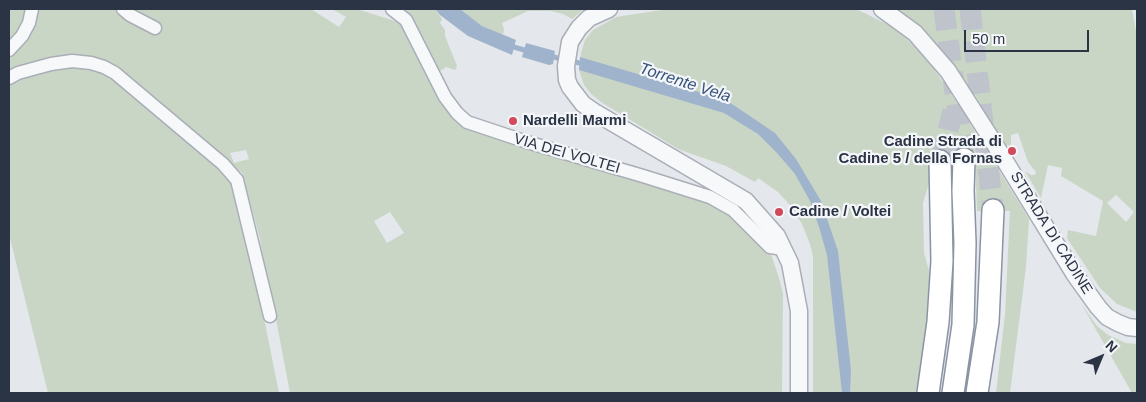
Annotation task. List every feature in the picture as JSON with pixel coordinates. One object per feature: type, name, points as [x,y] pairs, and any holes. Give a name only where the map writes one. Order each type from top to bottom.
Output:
[{"type":"highway","points":[[953,393],[962,325],[965,243],[964,159]]},
{"type":"highway","points":[[928,393],[938,322],[942,261],[940,161]]},
{"type":"highway","points":[[977,393],[988,322],[993,210]]},
{"type":"street","points":[[9,50],[22,36],[29,23],[32,9]]},
{"type":"street","points":[[123,9],[130,16],[155,28]]},
{"type":"street","name":"VIA DEI VOLTEI","points":[[392,9],[406,20],[445,97],[456,113],[467,122],[710,197],[733,210],[770,247],[784,249]]},
{"type":"street","points":[[609,9],[589,18],[579,28],[570,42],[566,60],[566,80],[583,104],[746,202],[777,236],[790,263],[799,311],[798,392]]},
{"type":"street","name":"STRADA DI CADINE","points":[[882,9],[915,33],[948,71],[1075,275],[1098,307],[1106,317],[1118,324],[1137,328]]},
{"type":"street","points":[[9,78],[18,73],[51,64],[72,61],[91,63],[104,68],[115,73],[223,164],[237,180],[270,316]]},
{"type":"green space","points":[[9,9],[27,9],[22,27],[9,44]]},
{"type":"green space","points":[[37,9],[311,9],[339,27],[346,17],[332,9],[357,9],[398,22],[405,29],[455,118],[687,193],[728,211],[765,247],[772,257],[779,278],[783,294],[782,393],[290,393],[275,314],[264,269],[260,239],[242,173],[107,63],[9,74],[9,55]],"holes":[[[246,150],[249,159],[234,163],[230,153]],[[390,212],[404,233],[387,243],[374,221]]]},
{"type":"green space","points":[[405,9],[435,9],[442,19],[440,23],[445,30],[445,36],[457,66],[455,70],[446,67],[439,72]]},
{"type":"green space","points":[[460,9],[584,9],[572,19],[551,11],[528,11],[502,23],[503,35],[482,26]]},
{"type":"green space","points":[[668,9],[856,9],[887,24],[906,38],[919,51],[956,101],[1029,219],[1026,267],[1010,393],[996,393],[1005,314],[1010,211],[977,211],[975,158],[929,163],[930,180],[923,203],[924,253],[931,278],[920,393],[813,393],[813,256],[802,224],[790,205],[778,192],[758,178],[755,182],[726,166],[678,149],[601,102],[584,85],[579,70],[581,53],[585,40],[593,30],[616,17]]},
{"type":"green space","points":[[896,9],[1132,9],[1137,37],[1137,312],[1117,304],[1100,288],[1067,238],[1068,230],[1096,236],[1103,201],[1061,176],[1062,168],[1048,165],[1041,198],[1025,171],[1031,175],[1035,175],[1036,172],[1028,162],[1018,133],[1011,135],[1011,146],[1005,145],[975,95],[945,54],[928,35]],"holes":[[[1116,195],[1134,212],[1126,222],[1107,203]]]},
{"type":"green space","points":[[82,66],[107,75],[224,171],[232,183],[254,268],[279,393],[48,393],[9,234],[9,85],[52,68]]},
{"type":"green space","points":[[1082,305],[1097,326],[1108,335],[1126,343],[1137,344],[1137,393],[1132,393]]},
{"type":"water","points":[[435,9],[460,9],[482,26],[516,40],[512,55],[468,36]]},
{"type":"water","points":[[526,43],[555,51],[553,64],[549,65],[522,57]]},
{"type":"water","points":[[580,57],[726,100],[775,133],[796,159],[821,201],[838,251],[851,370],[850,393],[842,393],[827,255],[810,201],[795,174],[758,134],[724,113],[579,70]]},
{"type":"waterway","name":"Torrente Vela","points":[[510,46],[528,51]]},
{"type":"waterway","name":"Torrente Vela","points":[[549,56],[584,64]]},
{"type":"tunnel","points":[[944,9],[964,159]]},
{"type":"tunnel","points":[[970,9],[993,210]]},
{"type":"tunnel","points":[[940,161],[953,111]]},
{"type":"place","name":"Nardelli Marmi","points":[[513,121]]},
{"type":"place","name":"Cadine Strada di Cadine 5 / della Fornas","points":[[1012,151]]},
{"type":"place","name":"Cadine / Voltei","points":[[779,212]]}]
